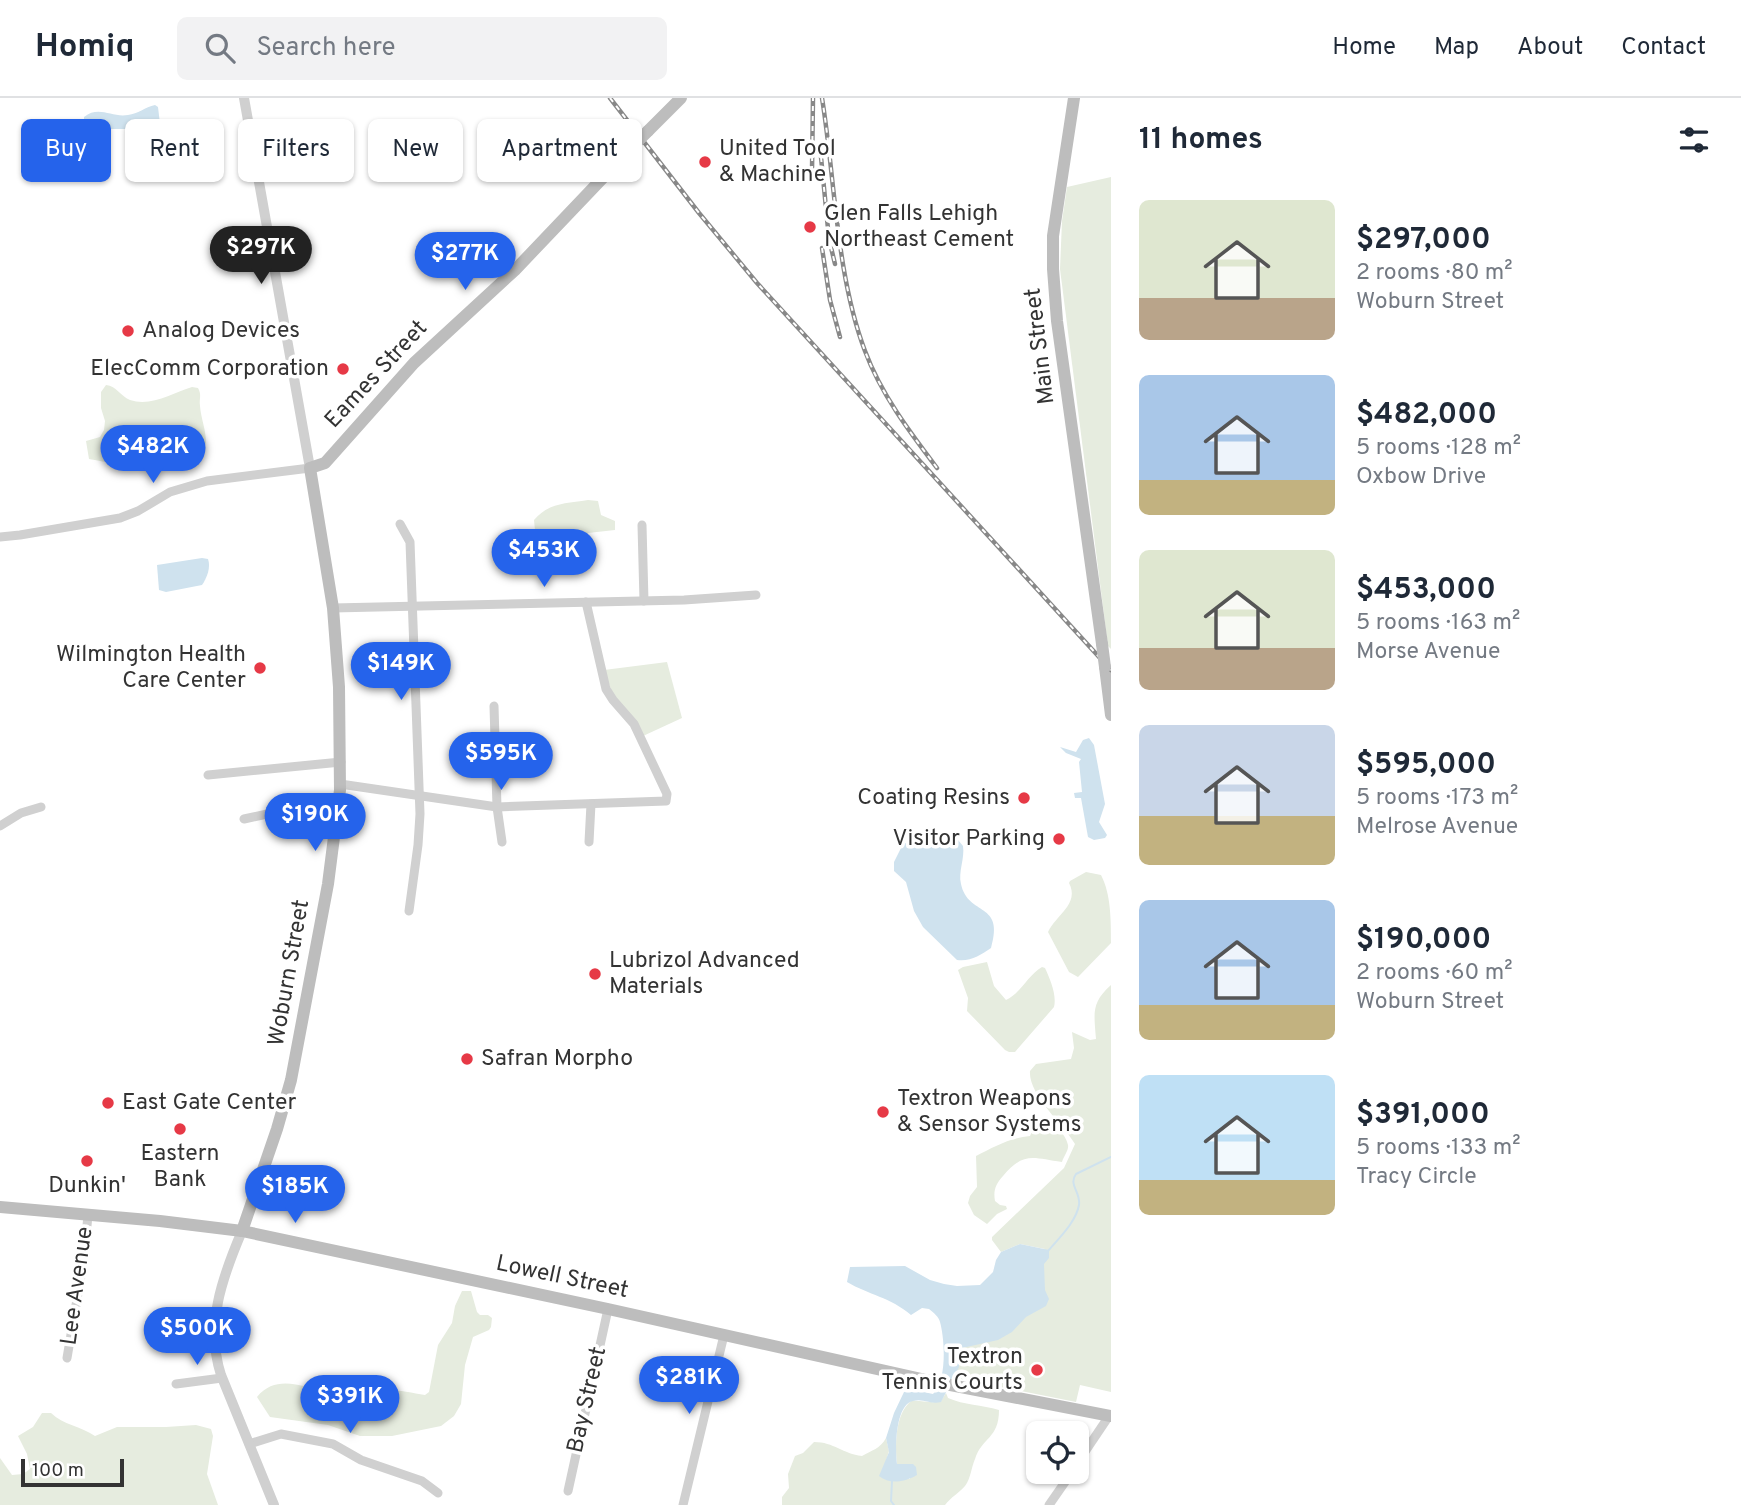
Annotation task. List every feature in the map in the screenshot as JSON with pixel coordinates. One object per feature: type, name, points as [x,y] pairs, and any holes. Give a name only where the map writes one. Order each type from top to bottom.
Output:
[{"type":"main road","name":"Eames Street","points":[[310,468],[325,463],[414,363],[515,270],[681,98]]},
{"type":"main road","name":"Main Street","points":[[1074,98],[1054,226],[1053,278],[1111,715]]},
{"type":"main road","name":"Woburn Street","points":[[242,1231],[277,1129],[293,1071],[328,884],[339,801],[341,762],[333,608],[310,468]]},
{"type":"main road","name":"Lowell Street","points":[[0,1208],[203,1225],[242,1231],[954,1386],[1110,1416]]},
{"type":"street","name":"Woburn Street","points":[[244,98],[310,468]]},
{"type":"street","points":[[0,537],[120,518],[170,492],[207,481],[310,468]]},
{"type":"street","points":[[400,524],[410,541],[419,796],[419,836],[409,911]]},
{"type":"street","points":[[642,525],[644,601]]},
{"type":"street","points":[[333,608],[756,596]]},
{"type":"street","points":[[340,784],[497,807],[665,802],[667,794],[634,724],[606,689],[586,602]]},
{"type":"street","points":[[494,706],[497,807],[502,842]]},
{"type":"street","points":[[208,775],[341,762]]},
{"type":"street","points":[[244,819],[339,801]]},
{"type":"street","points":[[589,842],[591,804]]},
{"type":"street","points":[[0,826],[21,813],[41,807]]},
{"type":"street","name":"Lee Avenue","points":[[67,1358],[88,1215]]},
{"type":"street","name":"Woburn Street","points":[[242,1231],[220,1288],[214,1346],[222,1378],[274,1505]]},
{"type":"street","name":"Bay Street","points":[[568,1491],[608,1309]]},
{"type":"street","points":[[683,1505],[724,1335]]},
{"type":"street","points":[[176,1384],[222,1378]]},
{"type":"street","points":[[1089,1446],[1110,1416]]},
{"type":"street","points":[[249,1444],[286,1434],[333,1444],[361,1460],[422,1481],[438,1493]]},
{"type":"street","points":[[1049,1505],[1064,1484]]},
{"type":"shaded area","points":[[1111,177],[1111,649],[1108,646],[1060,269],[1067,187]]},
{"type":"shaded area","points":[[106,385],[138,402],[154,401],[192,387],[198,388],[206,443],[196,453],[168,464],[118,464],[89,459],[86,441],[100,437],[104,430],[101,392]]},
{"type":"shaded area","points":[[588,500],[598,501],[601,515],[615,521],[615,530],[588,533],[578,553],[556,559],[536,540],[534,520],[552,507]]},
{"type":"shaded area","points":[[667,662],[682,718],[643,736],[614,698],[604,670]]},
{"type":"shaded area","points":[[1086,872],[1101,875],[1107,890],[1111,943],[1078,977],[1069,972],[1048,932],[1069,903],[1072,890],[1070,881]]},
{"type":"shaded area","points":[[987,962],[994,986],[1006,1000],[1042,967],[1045,968],[1052,987],[1054,1007],[1015,1052],[1005,1050],[967,1011],[968,998],[958,970]]},
{"type":"shaded area","points":[[1111,985],[1111,1392],[1080,1385],[1076,1402],[956,1378],[963,1321],[1045,1249],[1020,1244],[1001,1252],[992,1237],[1064,1168],[1075,1144],[1040,1099],[1034,1089],[1030,1071],[1036,1064],[1071,1059],[1074,1048],[1072,1032],[1090,1040],[1096,1039],[1095,1009],[1100,997]]},
{"type":"shaded area","points":[[1043,1119],[1058,1129],[1067,1141],[1068,1149],[1062,1162],[1030,1158],[1010,1168],[994,1194],[995,1201],[1007,1209],[987,1224],[974,1215],[968,1203],[977,1187],[976,1156],[1008,1141],[1030,1136],[1036,1123]]},
{"type":"shaded area","points":[[462,1291],[471,1291],[477,1312],[492,1318],[491,1327],[473,1337],[465,1365],[461,1404],[454,1416],[441,1426],[392,1436],[360,1436],[328,1425],[270,1417],[257,1397],[265,1390],[282,1384],[328,1391],[392,1390],[425,1395],[429,1392],[438,1345],[452,1323],[455,1306]]},
{"type":"shaded area","points":[[660,1361],[666,1362],[663,1380],[700,1390],[696,1404],[652,1394]]},
{"type":"shaded area","points":[[946,1393],[948,1398],[954,1400],[999,1410],[996,1427],[978,1452],[967,1483],[945,1505],[782,1505],[782,1497],[789,1488],[788,1474],[795,1456],[803,1453],[814,1442],[862,1456],[878,1447],[886,1438],[889,1451],[886,1461],[899,1479],[910,1479],[906,1465],[897,1464],[896,1439],[902,1414],[911,1401],[941,1401]]},
{"type":"shaded area","points":[[42,1413],[51,1413],[95,1436],[117,1427],[196,1425],[211,1429],[213,1436],[207,1474],[218,1505],[0,1505],[0,1458],[12,1475],[23,1474],[30,1469],[27,1454],[18,1436],[33,1427]]},
{"type":"water","points":[[148,107],[158,107],[159,119],[125,119],[125,129],[111,129],[111,119],[84,119],[95,112],[128,115]]},
{"type":"water","points":[[208,559],[209,565],[202,585],[166,592],[159,590],[157,565]]},
{"type":"water","points":[[1089,738],[1094,745],[1105,804],[1099,822],[1107,835],[1094,840],[1088,837],[1081,798],[1075,798],[1074,793],[1082,792],[1081,759],[1066,753],[1060,747],[1076,752],[1083,740]]},
{"type":"water","points":[[925,836],[958,840],[963,846],[961,884],[965,894],[990,916],[993,923],[991,948],[975,957],[957,960],[923,927],[914,911],[906,882],[894,871],[894,862],[903,844]]},
{"type":"water","points":[[1020,1244],[1049,1250],[1049,1258],[1044,1264],[1045,1290],[1049,1299],[1046,1306],[1026,1317],[1012,1332],[998,1340],[962,1348],[959,1351],[959,1367],[941,1402],[917,1400],[907,1404],[898,1428],[897,1464],[913,1464],[917,1475],[898,1482],[883,1479],[879,1476],[889,1452],[886,1438],[904,1392],[914,1390],[933,1394],[938,1388],[944,1360],[942,1330],[939,1318],[929,1309],[922,1308],[911,1315],[895,1304],[847,1282],[850,1267],[905,1266],[930,1280],[944,1284],[980,1285],[993,1272],[1001,1252]]},
{"type":"waterway","points":[[1048,1251],[1066,1230],[1077,1211],[1079,1200],[1073,1182],[1076,1174],[1111,1157]]},
{"type":"waterway","points":[[892,1481],[891,1501],[894,1505]]},
{"type":"railway","points":[[610,98],[757,283],[1111,670]]},
{"type":"railway","points":[[812,171],[813,98]]},
{"type":"railway","points":[[822,98],[842,259],[855,322],[865,351],[887,397],[937,468]]},
{"type":"railway","points":[[821,157],[829,239],[835,264]]},
{"type":"railway","points":[[822,248],[830,300],[840,337]]},
{"type":"place","name":"United Tool & Machine","points":[[705,162]]},
{"type":"place","name":"Glen Falls Lehigh Northeast Cement","points":[[810,227]]},
{"type":"place","name":"Analog Devices","points":[[128,331]]},
{"type":"place","name":"ElecComm Corporation","points":[[343,369]]},
{"type":"place","name":"Wilmington Health Care Center","points":[[260,668]]},
{"type":"place","name":"Coating Resins","points":[[1024,798]]},
{"type":"place","name":"Visitor Parking","points":[[1059,839]]},
{"type":"place","name":"Lubrizol Advanced Materials","points":[[595,974]]},
{"type":"place","name":"Safran Morpho","points":[[467,1059]]},
{"type":"place","name":"East Gate Center","points":[[108,1103]]},
{"type":"place","name":"Textron Weapons & Sensor Systems","points":[[883,1112]]},
{"type":"place","name":"Eastern Bank","points":[[180,1129]]},
{"type":"place","name":"Dunkin'","points":[[87,1161]]},
{"type":"place","name":"Textron Tennis Courts","points":[[1037,1370]]}]
